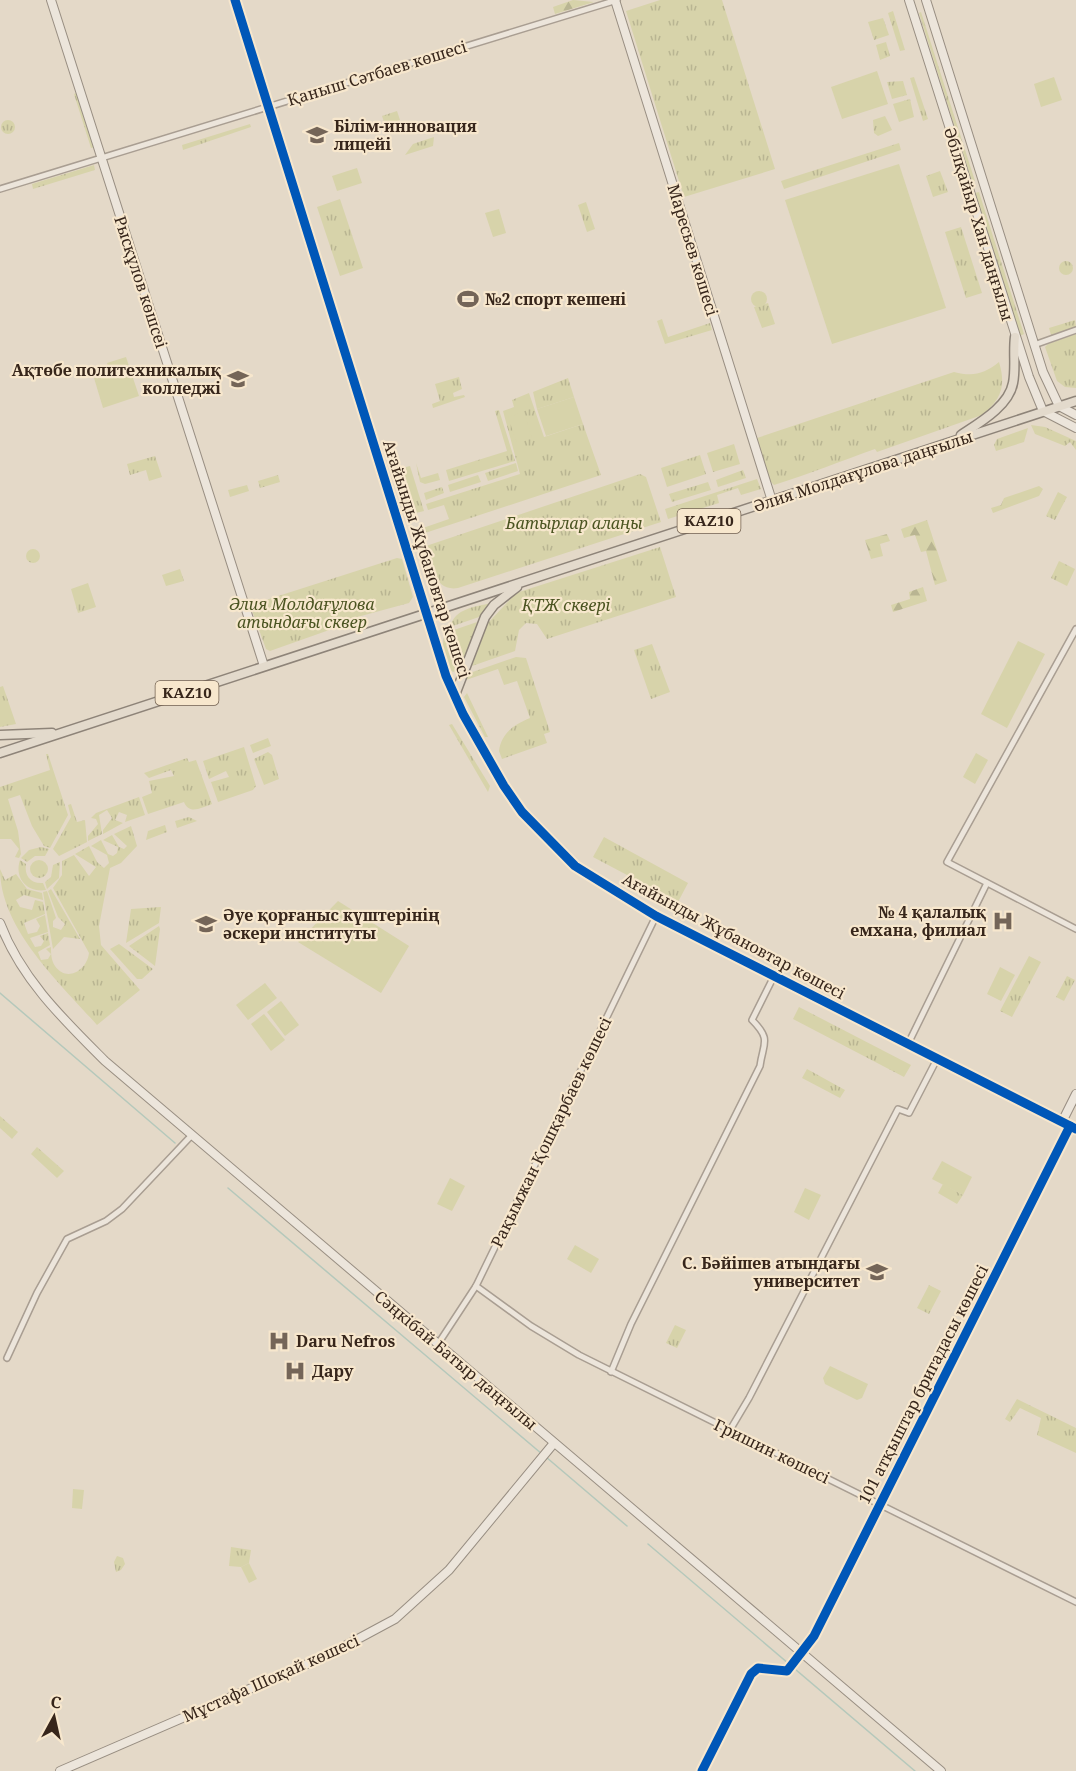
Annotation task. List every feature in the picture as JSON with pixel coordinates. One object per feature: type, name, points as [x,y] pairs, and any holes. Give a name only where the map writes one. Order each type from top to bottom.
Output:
[{"type":"main road","points":[[954,441],[998,407],[1010,394],[1013,382],[1015,337]]},
{"type":"main road","name":"Әлия Молдағұлова даңғылы","points":[[0,753],[1076,401]]},
{"type":"main road","points":[[455,695],[484,617],[494,605],[521,584]]},
{"type":"main road","points":[[0,735],[65,733]]},
{"type":"main road","points":[[0,760],[43,740]]},
{"type":"street","name":"Рысқұлов көшсеі","points":[[51,0],[264,666]]},
{"type":"street","name":"Ағайынды Жұбановтар көшесі","points":[[235,0],[439,656],[455,695],[494,770],[522,812],[575,866],[656,915],[1069,1126]]},
{"type":"street","name":"Қаныш Сәтбаев көшесі","points":[[0,189],[616,0]]},
{"type":"street","name":"Маресьев көшесі","points":[[616,0],[772,501]]},
{"type":"street","points":[[909,2],[924,0]]},
{"type":"street","name":"Әбілқайыр Хан даңғылы","points":[[924,0],[1034,345],[1059,406]]},
{"type":"street","name":"Әбілқайыр Хан даңғылы","points":[[909,2],[1019,350],[1043,411]]},
{"type":"street","points":[[1019,350],[1076,330]]},
{"type":"street","points":[[1059,406],[1076,415]]},
{"type":"street","points":[[1043,411],[1076,428]]},
{"type":"street","points":[[1076,629],[947,862],[1076,929]]},
{"type":"street","points":[[908,1044],[987,883]]},
{"type":"street","name":"Рақымжан Қошқарбаев көшесі","points":[[438,1344],[476,1286],[656,915]]},
{"type":"street","name":"Сәңкібай Батыр даңғылы","points":[[0,923],[9,948],[60,1016],[105,1061],[941,1771]]},
{"type":"street","points":[[611,1372],[636,1314],[760,1066],[767,1043],[764,1034],[752,1020],[774,976]]},
{"type":"street","points":[[729,1430],[749,1398],[898,1109],[909,1113],[937,1059]]},
{"type":"street","name":"101 атқыштар бригадасы көшесі","points":[[802,1654],[814,1636],[878,1503],[1069,1126],[1076,1094]]},
{"type":"street","points":[[7,1358],[37,1293],[67,1239],[106,1221],[122,1209],[191,1136]]},
{"type":"street","name":"Гришин көшесі","points":[[476,1286],[531,1326],[611,1372],[1076,1602]]},
{"type":"street","name":"Мұстафа Шоқай көшесі","points":[[60,1771],[328,1655],[395,1619],[449,1570],[554,1443]]},
{"type":"street","points":[[702,1771],[751,1674],[758,1668],[779,1672],[791,1669],[802,1654]]},
{"type":"green space","points":[[573,0],[594,2],[555,14],[553,7]]},
{"type":"green space","points":[[660,0],[722,0],[775,169],[684,197],[626,11]]},
{"type":"green space","points":[[893,11],[905,50],[900,51],[888,13]]},
{"type":"green space","points":[[921,12],[975,181],[972,182],[919,13]]},
{"type":"green space","points":[[883,18],[889,35],[874,40],[868,22]]},
{"type":"green space","points":[[886,42],[890,56],[880,60],[876,45]]},
{"type":"green space","points":[[877,71],[888,104],[842,119],[831,87]]},
{"type":"green space","points":[[914,77],[928,119],[923,121],[910,78]]},
{"type":"green space","points":[[1054,77],[1062,100],[1041,107],[1034,84]]},
{"type":"green space","points":[[903,81],[907,95],[892,99],[887,82]]},
{"type":"green space","points":[[74,94],[79,95],[96,147],[91,148]]},
{"type":"green space","points":[[910,99],[914,117],[899,122],[893,104]]},
{"type":"green space","points":[[397,111],[400,120],[385,125],[382,116]]},
{"type":"green space","points":[[885,116],[892,130],[878,136],[874,133],[873,120]]},
{"type":"green space","points":[[5,120],[11,120],[15,127],[11,134],[5,134],[1,130],[1,124]]},
{"type":"green space","points":[[250,124],[251,127],[183,150],[182,145]]},
{"type":"green space","points":[[434,137],[433,146],[405,155],[413,144]]},
{"type":"green space","points":[[899,143],[901,150],[784,189],[781,181]]},
{"type":"green space","points":[[899,164],[946,308],[832,344],[785,200]]},
{"type":"green space","points":[[94,165],[95,170],[33,189],[32,184]]},
{"type":"green space","points":[[357,168],[362,183],[337,191],[332,176]]},
{"type":"green space","points":[[940,171],[948,192],[933,197],[926,176]]},
{"type":"green space","points":[[979,192],[1024,334],[1020,336],[975,193]]},
{"type":"green space","points":[[340,199],[363,268],[340,276],[317,207]]},
{"type":"green space","points":[[586,202],[595,229],[587,232],[578,205]]},
{"type":"green space","points":[[499,209],[506,233],[493,237],[485,213]]},
{"type":"green space","points":[[961,227],[982,293],[966,298],[945,232]]},
{"type":"green space","points":[[1063,261],[1069,261],[1073,268],[1069,275],[1063,275],[1059,271],[1059,265]]},
{"type":"green space","points":[[759,291],[765,293],[767,299],[765,305],[759,307],[753,305],[751,299],[753,293]]},
{"type":"green space","points":[[768,303],[775,324],[762,328],[754,307]]},
{"type":"green space","points":[[662,319],[668,337],[710,323],[712,330],[665,344],[657,321]]},
{"type":"green space","points":[[1075,320],[1076,327],[1051,335],[1049,328]]},
{"type":"green space","points":[[1076,334],[1076,388],[1065,387],[1057,381],[1045,347]]},
{"type":"green space","points":[[126,357],[139,396],[103,408],[94,378],[110,373],[107,363]]},
{"type":"green space","points":[[999,362],[1002,378],[1001,391],[994,403],[982,415],[877,452],[875,449],[774,485],[770,481],[757,438],[954,372],[973,374],[983,372]]},
{"type":"green space","points":[[459,377],[462,389],[453,393],[454,397],[464,395],[465,397],[433,408],[432,404],[440,401],[435,384]]},
{"type":"green space","points":[[568,378],[574,397],[537,409],[533,392]]},
{"type":"green space","points":[[529,393],[544,437],[583,424],[601,475],[422,534],[420,529],[449,519],[444,505],[428,510],[426,504],[520,474],[503,411],[514,407],[512,400]]},
{"type":"green space","points":[[574,397],[583,424],[546,436],[537,409]]},
{"type":"green space","points":[[499,410],[515,461],[449,481],[446,470],[507,451],[495,411]]},
{"type":"green space","points":[[524,412],[532,438],[517,443],[508,417]]},
{"type":"green space","points":[[1031,425],[1045,427],[1076,441],[1076,450],[1070,442],[1065,446],[1035,434]]},
{"type":"green space","points":[[1028,428],[1024,442],[996,451],[994,445],[997,439]]},
{"type":"green space","points":[[734,444],[740,464],[713,472],[707,453]]},
{"type":"green space","points":[[700,455],[706,474],[667,487],[661,468]]},
{"type":"green space","points":[[155,456],[162,477],[149,481],[146,470],[130,475],[127,464]]},
{"type":"green space","points":[[416,463],[421,478],[438,473],[440,480],[425,484],[420,482]]},
{"type":"green space","points":[[516,463],[518,471],[488,481],[485,473]]},
{"type":"green space","points":[[410,466],[424,511],[416,513],[402,468]]},
{"type":"green space","points":[[743,470],[746,478],[718,487],[716,480]]},
{"type":"green space","name":"Батырлар алаңы","points":[[640,474],[646,477],[661,522],[458,588],[444,586],[435,575],[426,546]]},
{"type":"green space","points":[[278,475],[280,482],[260,488],[258,481]]},
{"type":"green space","points":[[478,475],[481,482],[450,492],[448,485]]},
{"type":"green space","points":[[757,479],[761,489],[741,495],[738,488],[717,495],[719,503],[668,519],[665,509]]},
{"type":"green space","points":[[708,482],[711,490],[672,502],[669,494]]},
{"type":"green space","points":[[247,485],[249,491],[230,497],[228,490]]},
{"type":"green space","points":[[1039,486],[1043,489],[1039,496],[993,513],[991,508],[1001,505],[1004,498]]},
{"type":"green space","points":[[442,487],[444,493],[426,500],[424,493]]},
{"type":"green space","points":[[1058,492],[1067,497],[1055,520],[1046,516]]},
{"type":"green space","points":[[927,520],[947,581],[935,585],[926,551],[921,552],[915,535],[904,538],[901,529]]},
{"type":"green space","points":[[887,534],[890,541],[880,544],[883,556],[871,559],[865,540]]},
{"type":"green space","name":"ҚТЖ сквері","points":[[660,547],[676,597],[547,639],[537,624],[526,623],[519,630],[515,651],[472,666],[488,623],[516,593]]},
{"type":"green space","points":[[33,549],[38,551],[40,556],[38,561],[33,563],[28,561],[26,556],[28,551]]},
{"type":"green space","name":"Әлия Молдағұлова атындағы сквер","points":[[397,558],[402,559],[413,597],[409,603],[350,619],[349,623],[270,651],[266,649],[250,605]]},
{"type":"green space","points":[[1059,561],[1075,569],[1067,586],[1051,578]]},
{"type":"green space","points":[[180,569],[184,581],[166,586],[162,575]]},
{"type":"green space","points":[[88,583],[96,607],[78,613],[71,589]]},
{"type":"green space","points":[[923,587],[927,601],[893,612],[891,605],[910,599],[909,592]]},
{"type":"green space","points":[[491,603],[479,617],[450,627],[461,612]]},
{"type":"green space","points":[[477,622],[463,663],[451,631]]},
{"type":"green space","points":[[447,631],[458,660],[456,671],[453,672],[446,664],[443,653],[443,641]]},
{"type":"green space","points":[[1018,641],[1045,654],[1007,728],[981,714]]},
{"type":"green space","points":[[652,644],[670,692],[651,699],[634,650]]},
{"type":"green space","points":[[516,657],[526,658],[550,732],[544,734],[547,743],[502,759],[499,751],[506,734],[514,726],[530,718],[517,681],[504,685],[498,669],[466,680],[464,675]]},
{"type":"green space","points":[[3,686],[16,724],[0,727],[0,687]]},
{"type":"green space","points":[[467,693],[488,737],[485,737],[464,697]]},
{"type":"green space","points":[[452,724],[490,786],[488,792],[449,725]]},
{"type":"green space","points":[[268,738],[271,746],[253,753],[250,745]]},
{"type":"green space","points":[[244,747],[256,786],[253,790],[218,802],[211,782],[229,777],[226,771],[209,779],[203,761]]},
{"type":"green space","points":[[268,752],[272,755],[279,779],[264,785],[254,759]]},
{"type":"green space","points":[[976,753],[988,760],[975,784],[963,777]]},
{"type":"green space","points":[[46,754],[48,754],[68,815],[50,848],[44,846],[32,826],[20,795],[8,799],[18,831],[21,854],[19,858],[15,857],[19,849],[11,839],[0,839],[0,787],[50,770]]},
{"type":"green space","points":[[187,758],[189,762],[196,760],[212,804],[200,809],[192,809],[184,802],[148,814],[142,797],[152,793],[149,781],[174,776],[171,770],[149,778],[144,773]]},
{"type":"green space","points":[[139,797],[145,815],[125,822],[127,815],[119,812],[115,820],[123,823],[103,834],[103,830],[112,818],[107,810],[99,815],[102,834],[88,841],[88,836],[98,824],[96,819],[91,818],[96,813]]},
{"type":"green space","points":[[71,804],[77,822],[85,820],[87,842],[59,856],[53,849],[71,817],[68,805]]},
{"type":"green space","points":[[189,817],[197,821],[177,828],[175,821]]},
{"type":"green space","points":[[165,825],[167,832],[146,840],[148,831]]},
{"type":"green space","points":[[131,826],[137,846],[121,863],[110,868],[99,926],[101,945],[140,990],[97,1025],[50,973],[21,934],[10,913],[3,891],[0,869],[5,880],[16,874],[27,889],[42,893],[43,900],[24,895],[16,900],[20,907],[32,910],[35,900],[43,902],[45,914],[24,923],[28,934],[37,932],[40,926],[36,919],[45,915],[48,932],[30,938],[35,947],[41,946],[44,941],[40,936],[48,933],[50,945],[38,952],[41,960],[48,959],[51,954],[55,966],[60,971],[71,974],[85,965],[89,953],[53,888],[62,875],[62,861],[74,855],[89,876],[96,867],[75,854],[89,846],[97,862],[104,868],[109,863],[107,855],[91,846],[101,840],[108,854],[113,856],[117,853],[118,847],[103,840],[112,835],[119,847],[124,849],[127,846],[114,834]]},
{"type":"green space","points":[[604,837],[688,883],[678,902],[593,857]]},
{"type":"green space","points":[[41,847],[49,849],[45,856],[35,856],[27,862],[21,858],[29,850]]},
{"type":"green space","points":[[20,860],[26,864],[29,878],[43,883],[46,890],[33,889],[24,883],[19,873]]},
{"type":"green space","points":[[39,860],[45,863],[48,869],[45,875],[39,878],[33,875],[30,869],[33,863]]},
{"type":"green space","points":[[60,862],[59,878],[47,889],[45,882],[51,877],[53,865]]},
{"type":"green space","points":[[51,889],[80,939],[64,937],[53,949],[43,892],[47,891],[56,918],[53,921],[53,927],[61,930],[65,924],[58,917],[48,891]]},
{"type":"green space","points":[[338,901],[409,946],[381,993],[298,942]]},
{"type":"green space","points":[[161,907],[159,923],[126,943],[131,909]]},
{"type":"green space","points":[[159,926],[160,929],[155,966],[129,946]]},
{"type":"green space","points":[[119,944],[153,969],[142,979],[137,979],[110,949]]},
{"type":"green space","points":[[1029,956],[1041,962],[1012,1017],[1000,1011]]},
{"type":"green space","points":[[1000,967],[1015,975],[1001,1001],[987,994]]},
{"type":"green space","points":[[1067,976],[1075,980],[1064,1001],[1056,997]]},
{"type":"green space","points":[[265,983],[277,998],[248,1020],[236,1005]]},
{"type":"green space","points":[[281,1001],[299,1025],[285,1036],[267,1012]]},
{"type":"green space","points":[[799,1007],[911,1065],[904,1077],[793,1019]]},
{"type":"green space","points":[[264,1014],[285,1040],[271,1051],[251,1024]]},
{"type":"green space","points":[[807,1069],[845,1090],[840,1098],[802,1078]]},
{"type":"green space","points":[[0,1116],[18,1132],[12,1139],[0,1128]]},
{"type":"green space","points":[[37,1147],[64,1171],[57,1178],[31,1154]]},
{"type":"green space","points":[[942,1161],[972,1177],[963,1195],[932,1179]]},
{"type":"green space","points":[[450,1178],[465,1186],[452,1211],[437,1204]]},
{"type":"green space","points":[[943,1184],[963,1195],[957,1204],[938,1193]]},
{"type":"green space","points":[[805,1188],[821,1195],[809,1220],[794,1212]]},
{"type":"green space","points":[[575,1245],[599,1259],[591,1273],[567,1259]]},
{"type":"green space","points":[[929,1285],[941,1291],[929,1314],[917,1308]]},
{"type":"green space","points":[[675,1325],[686,1330],[677,1348],[666,1343]]},
{"type":"green space","points":[[830,1366],[868,1384],[862,1398],[857,1400],[825,1384],[823,1378]]},
{"type":"green space","points":[[1017,1399],[1076,1428],[1076,1453],[1037,1435],[1041,1418],[1020,1408],[1010,1422],[1005,1419]]},
{"type":"green space","points":[[73,1489],[84,1490],[82,1509],[72,1508]]},
{"type":"green space","points":[[231,1547],[251,1550],[249,1563],[241,1567],[229,1566]]},
{"type":"green space","points":[[117,1556],[123,1558],[125,1564],[121,1570],[116,1572],[114,1562]]},
{"type":"green space","points":[[249,1563],[257,1579],[249,1583],[241,1567]]},
{"type":"waterway","points":[[0,993],[175,1143]]},
{"type":"waterway","points":[[228,1188],[542,1454]]},
{"type":"waterway","points":[[546,1457],[627,1526]]},
{"type":"waterway","points":[[648,1544],[915,1771]]},
{"type":"cycle path","points":[[235,0],[446,676],[463,714],[504,786],[522,812],[575,866],[656,916],[1076,1129]]},
{"type":"cycle path","points":[[702,1771],[751,1674],[758,1668],[787,1671],[814,1636],[1070,1126]]},
{"type":"place","name":"Білім-инновация лицейі","points":[[317,135]]},
{"type":"place","name":"№2 спорт кешені","points":[[468,299]]},
{"type":"place","name":"Ақтөбе политехникалық колледжі","points":[[238,379]]},
{"type":"place","name":"№ 4 қалалық емхана, филиал","points":[[1003,921]]},
{"type":"place","name":"Әуе қорғаныс күштерінің әскери институты","points":[[206,924]]},
{"type":"place","name":"С. Бәйішев атындағы университет","points":[[877,1272]]},
{"type":"place","name":"Daru Nefros","points":[[279,1341]]},
{"type":"place","name":"Дару","points":[[295,1371]]}]
